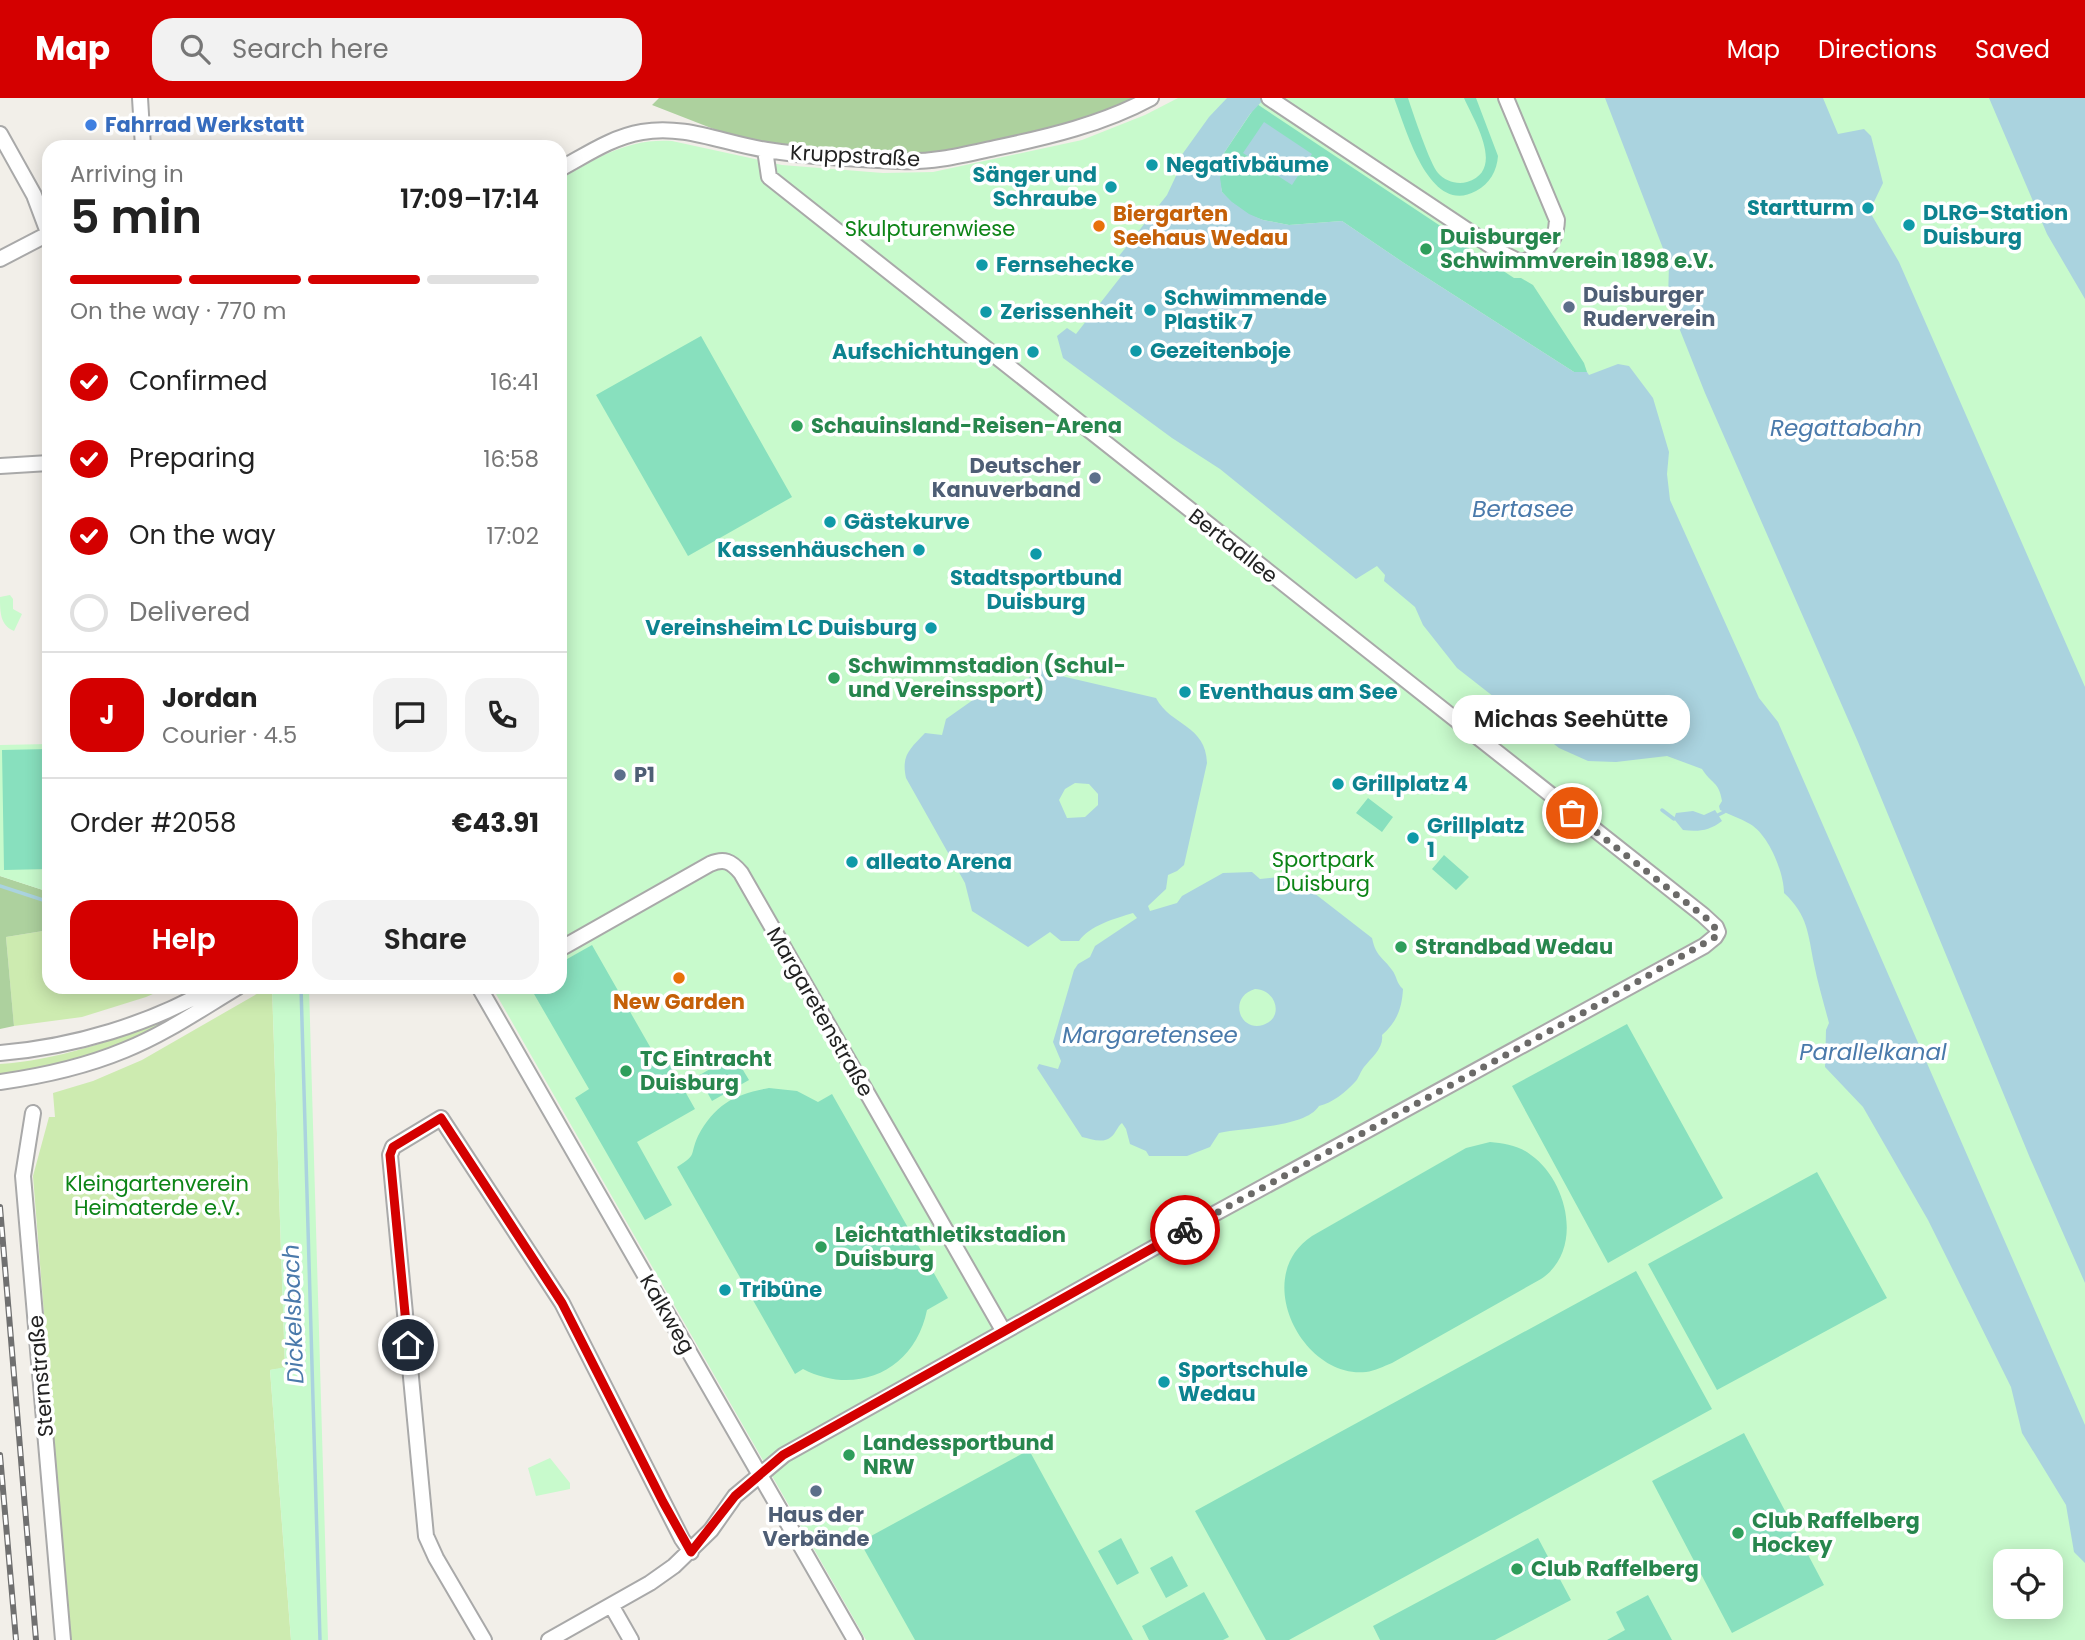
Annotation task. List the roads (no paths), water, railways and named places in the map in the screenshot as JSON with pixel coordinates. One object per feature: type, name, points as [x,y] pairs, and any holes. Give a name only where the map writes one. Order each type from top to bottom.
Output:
[{"type":"street","points":[[140,98],[143,140]]},
{"type":"street","name":"Kruppstraße","points":[[567,165],[602,145],[643,131],[682,131],[765,150],[903,162],[941,160],[1063,133],[1152,98]]},
{"type":"street","points":[[1269,98],[1500,252],[1520,262],[1542,254],[1549,247],[1556,232],[1557,220],[1506,98]]},
{"type":"street","points":[[0,134],[34,195],[42,216]]},
{"type":"street","name":"Bertaallee","points":[[765,150],[769,177],[1703,915],[1718,932],[1704,946],[1204,1219],[1004,1332]]},
{"type":"street","points":[[0,259],[42,238]]},
{"type":"street","points":[[0,466],[42,463]]},
{"type":"street","name":"Margaretenstraße","points":[[567,945],[710,864],[719,860],[734,865],[1004,1332]]},
{"type":"street","points":[[0,1054],[103,1033],[170,1010],[201,994]]},
{"type":"street","points":[[0,1082],[48,1075],[127,1050],[165,1031],[226,994]]},
{"type":"street","name":"Kalkweg","points":[[486,994],[855,1640]]},
{"type":"street","name":"Sternstraße","points":[[33,1113],[23,1176],[63,1640]]},
{"type":"street","points":[[484,1640],[426,1536],[390,1155],[393,1147],[441,1118],[562,1303],[691,1552]]},
{"type":"street","points":[[549,1640],[650,1583],[691,1552],[735,1496],[783,1455],[1004,1332]]},
{"type":"street","points":[[611,1605],[631,1640]]},
{"type":"water","name":"Bertasee","points":[[1227,98],[1265,98],[1250,114],[1222,156],[1222,192],[1249,214],[1289,225],[1342,221],[1574,372],[1587,372],[1589,375],[1618,364],[1629,366],[1653,398],[1669,452],[1667,474],[1670,500],[1759,698],[1778,722],[2085,1425],[2085,1563],[2074,1552],[2066,1505],[2022,1433],[2011,1387],[1928,1220],[1863,1107],[1825,1067],[1826,1030],[1829,1023],[1808,934],[1798,909],[1784,893],[1778,865],[1769,845],[1757,829],[1720,810],[1722,801],[1719,790],[1702,769],[1667,756],[1616,762],[1588,761],[1559,748],[1457,668],[1423,625],[1415,607],[1384,581],[1385,575],[1377,566],[1356,579],[1220,469],[1172,438],[1063,358],[1057,336],[1067,328],[1076,334],[1130,265],[1119,256],[1167,195],[1183,161],[1181,156],[1209,117]]},
{"type":"water","name":"Regattabahn","points":[[1605,98],[1823,98],[1838,134],[1864,129],[1871,136],[1883,183],[1873,204],[1867,207],[1899,262],[2085,687],[2085,1283],[2030,1158],[1858,742],[1705,393],[1668,300],[1669,264]]},
{"type":"water","points":[[1989,98],[2085,98],[2085,299],[2047,234]]},
{"type":"water","points":[[1264,122],[1312,154],[1292,185],[1243,153]]},
{"type":"water","name":"Margaretensee","points":[[1042,664],[1044,672],[1156,698],[1170,715],[1201,741],[1207,763],[1184,865],[1168,875],[1166,889],[1148,906],[1150,911],[1177,903],[1182,896],[1223,873],[1252,872],[1260,879],[1278,877],[1305,886],[1372,938],[1378,953],[1394,972],[1403,989],[1401,1002],[1395,1020],[1382,1035],[1376,1052],[1356,1080],[1338,1097],[1301,1119],[1288,1123],[1219,1133],[1210,1147],[1187,1156],[1149,1156],[1146,1151],[1130,1144],[1122,1123],[1108,1139],[1082,1137],[1037,1068],[1039,1064],[1058,1069],[1061,1061],[1053,1042],[1078,964],[1090,957],[1095,946],[1137,918],[1133,913],[1111,920],[1089,931],[1079,941],[1061,941],[1050,932],[1028,947],[972,911],[965,883],[906,778],[905,770],[908,753],[925,733],[942,735],[946,719],[997,683],[1014,683],[1029,678],[1037,665]],"holes":[[[1075,783],[1089,784],[1098,794],[1098,805],[1085,817],[1067,818],[1059,800],[1065,789]],[[1255,989],[1262,990],[1273,999],[1276,1011],[1270,1021],[1255,1026],[1243,1019],[1239,1006],[1241,999]]]},
{"type":"water","points":[[1715,810],[1722,821],[1703,830],[1683,830],[1674,819],[1676,813],[1693,811],[1704,815]]},
{"type":"waterway","points":[[1662,810],[1674,819]]},
{"type":"waterway","points":[[1718,815],[1724,812]]},
{"type":"waterway","name":"Dickelsbach","points":[[0,886],[42,900]]},
{"type":"waterway","name":"Dickelsbach","points":[[301,994],[320,1640]]},
{"type":"railway","points":[[0,1207],[36,1640]]},
{"type":"railway","points":[[0,1455],[16,1640]]},
{"type":"place","name":"Fahrrad Werkstatt","points":[[91,125]]},
{"type":"place","name":"Negativbäume","points":[[1152,165]]},
{"type":"place","name":"Sänger und Schraube","points":[[1111,187]]},
{"type":"place","name":"Startturm","points":[[1868,208]]},
{"type":"place","name":"DLRG-Station Duisburg","points":[[1909,225]]},
{"type":"place","name":"Biergarten Seehaus Wedau","points":[[1099,226]]},
{"type":"place","name":"Duisburger Schwimmverein 1898 e.V.","points":[[1426,249]]},
{"type":"place","name":"Fernsehecke","points":[[982,265]]},
{"type":"place","name":"Duisburger Ruderverein","points":[[1569,307]]},
{"type":"place","name":"Schwimmende Plastik 7","points":[[1150,310]]},
{"type":"place","name":"Zerissenheit","points":[[986,312]]},
{"type":"place","name":"Gezeitenboje","points":[[1136,351]]},
{"type":"place","name":"Aufschichtungen","points":[[1033,352]]},
{"type":"place","name":"Schauinsland-Reisen-Arena","points":[[797,426]]},
{"type":"place","name":"Deutscher Kanuverband","points":[[1095,478]]},
{"type":"place","name":"Gästekurve","points":[[830,522]]},
{"type":"place","name":"Kassenhäuschen","points":[[919,550]]},
{"type":"place","name":"Stadtsportbund Duisburg","points":[[1036,554]]},
{"type":"place","name":"Vereinsheim LC Duisburg","points":[[931,628]]},
{"type":"place","name":"Schwimmstadion (Schul- und Vereinssport)","points":[[834,678]]},
{"type":"place","name":"Eventhaus am See","points":[[1185,692]]},
{"type":"place","name":"P1","points":[[620,775]]},
{"type":"place","name":"Grillplatz 4","points":[[1338,784]]},
{"type":"place","name":"Michas Seehütte","points":[[1572,813]]},
{"type":"place","name":"Grillplatz 1","points":[[1413,838]]},
{"type":"place","name":"alleato Arena","points":[[852,862]]},
{"type":"place","name":"Strandbad Wedau","points":[[1401,947]]},
{"type":"place","name":"New Garden","points":[[679,978]]},
{"type":"place","name":"TC Eintracht Duisburg","points":[[626,1071]]},
{"type":"place","name":"Leichtathletikstadion Duisburg","points":[[821,1247]]},
{"type":"place","name":"Tribüne","points":[[725,1290]]},
{"type":"place","name":"Sportschule Wedau","points":[[1164,1382]]},
{"type":"place","name":"Landessportbund NRW","points":[[849,1455]]},
{"type":"place","name":"Haus der Verbände","points":[[816,1491]]},
{"type":"place","name":"Club Raffelberg Hockey","points":[[1738,1533]]},
{"type":"place","name":"Club Raffelberg","points":[[1517,1569]]},
{"type":"park label","name":"Skulpturenwiese","points":[[930,229]]},
{"type":"park label","name":"Sportpark Duisburg","points":[[1323,872]]},
{"type":"park label","name":"Kleingartenverein Heimaterde e.V.","points":[[157,1196]]},
{"type":"water label","name":"Parallelkanal","points":[[1873,1052]]}]
